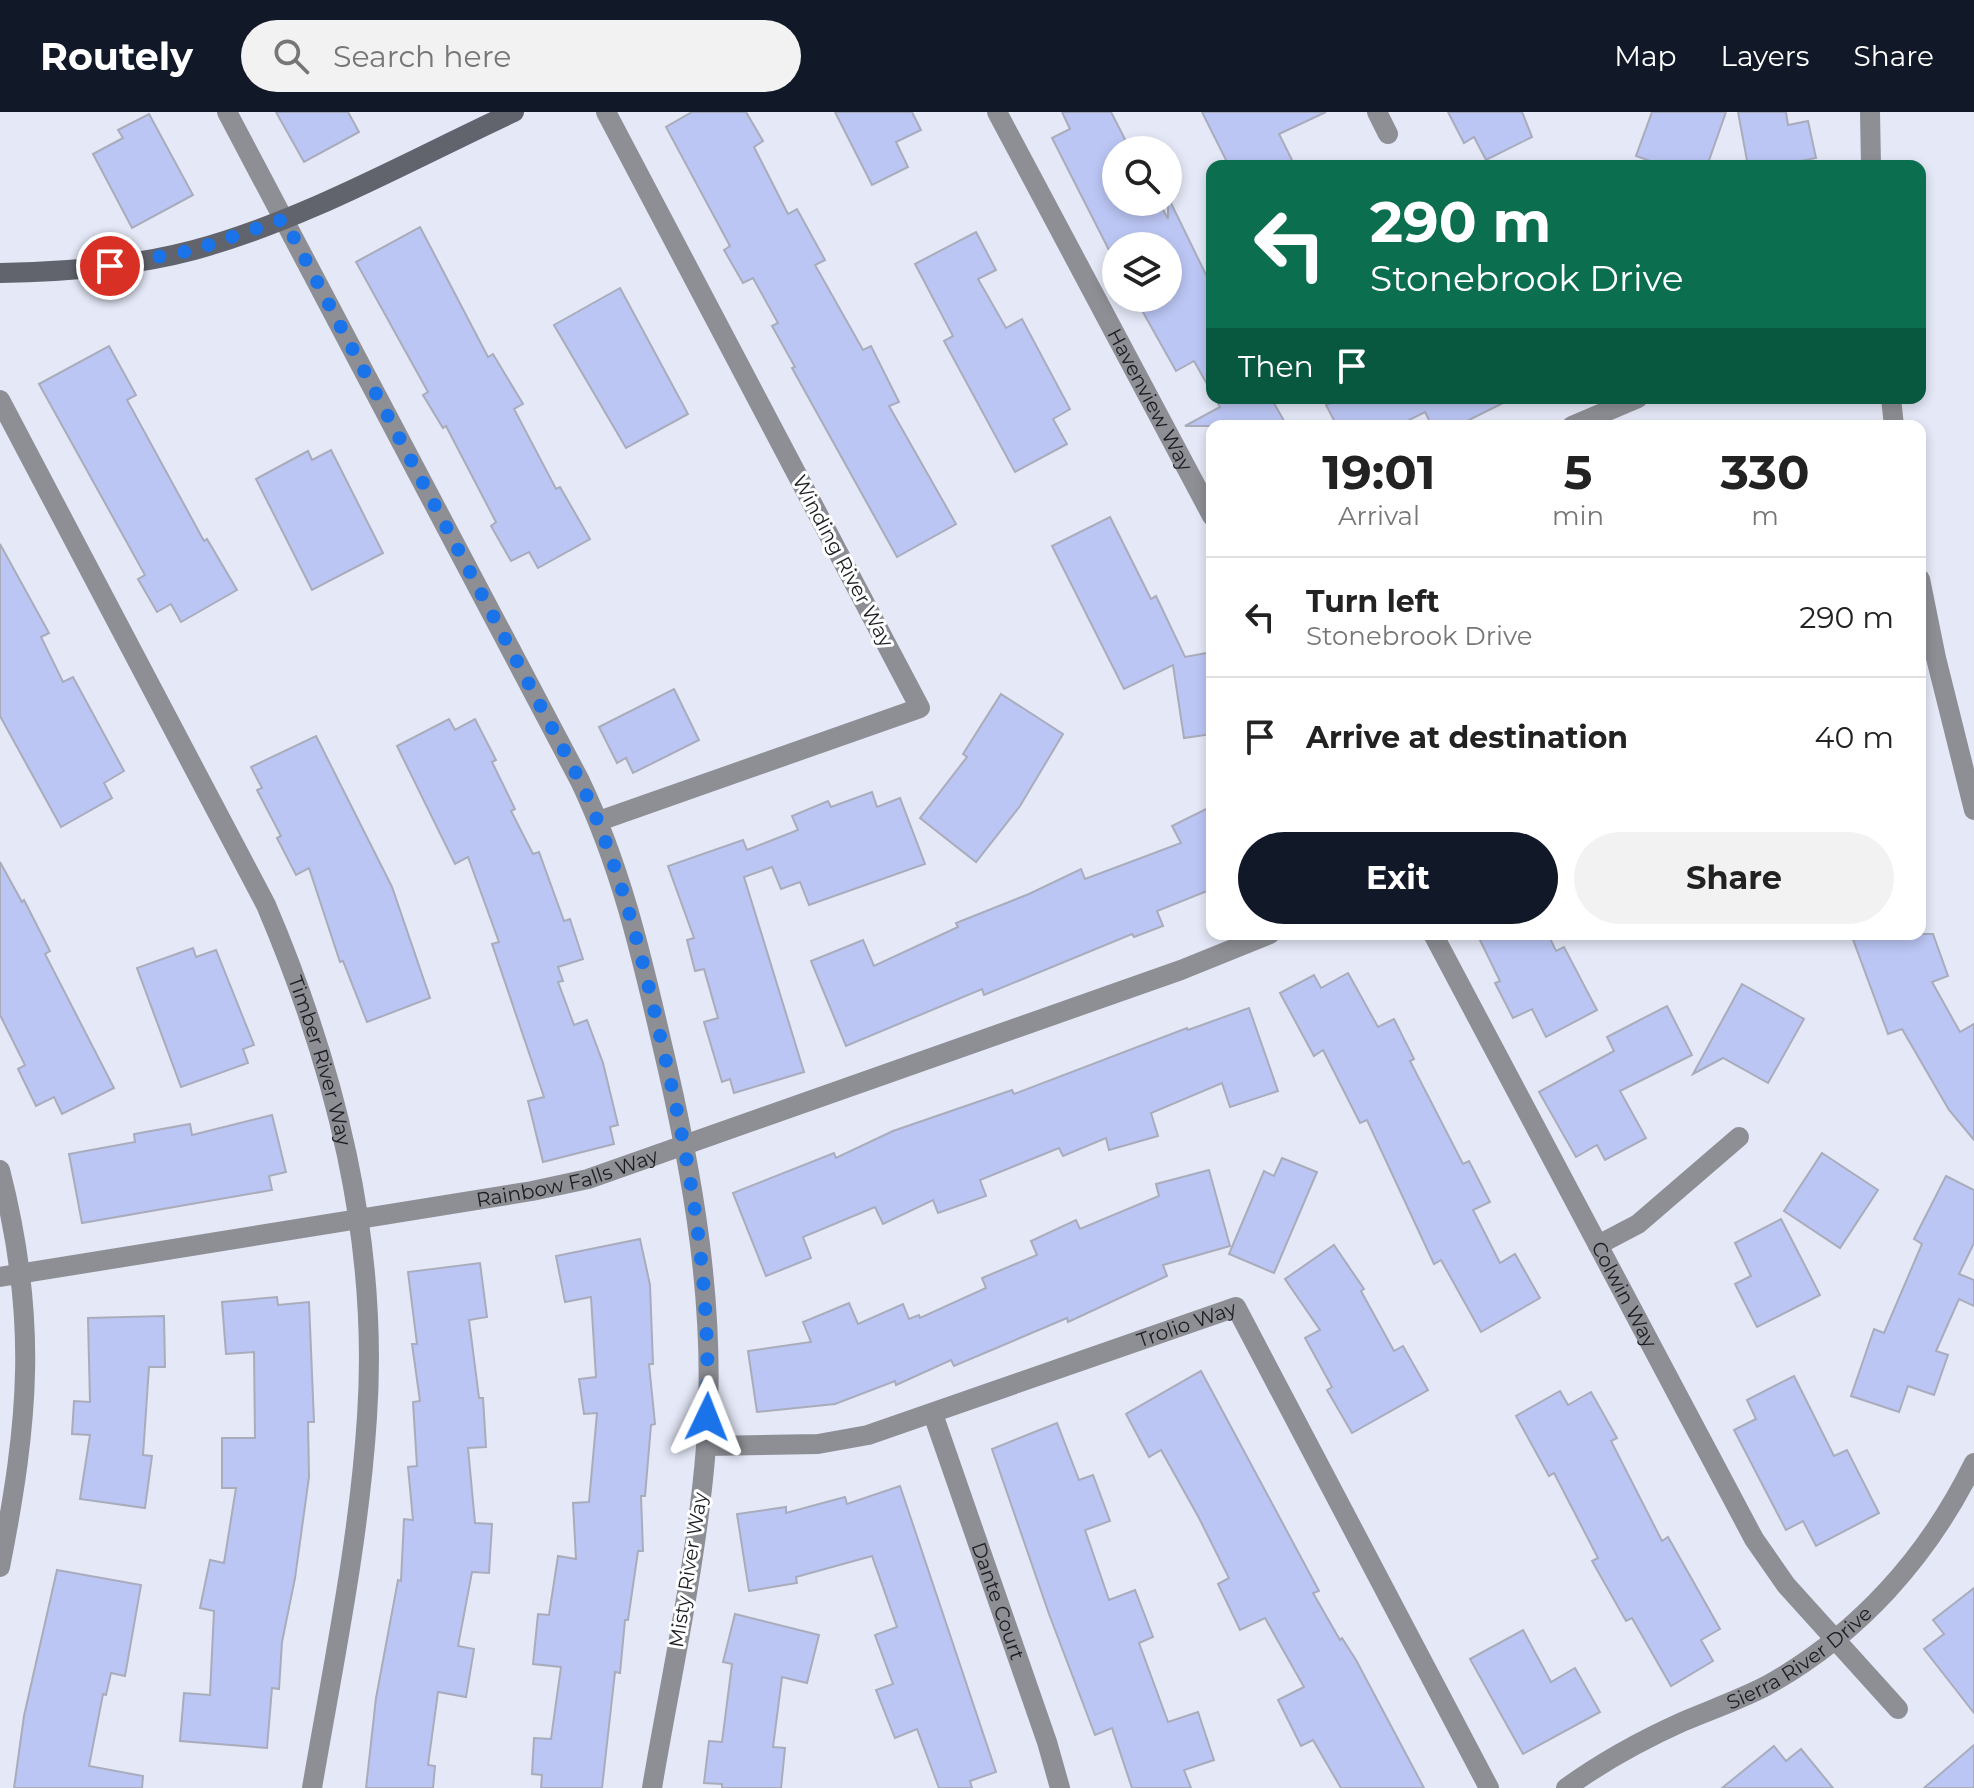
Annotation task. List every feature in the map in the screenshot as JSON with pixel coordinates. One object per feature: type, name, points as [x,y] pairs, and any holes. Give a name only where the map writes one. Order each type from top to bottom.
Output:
[{"type":"street","name":"Misty River Way","points":[[227,112],[599,821],[631,908],[686,1146],[704,1265],[709,1358],[706,1446],[699,1507],[652,1788]]},
{"type":"street","points":[[0,273],[61,272],[134,263],[194,250],[284,219],[514,112]]},
{"type":"street","name":"Winding River Way","points":[[599,821],[920,708],[606,112]]},
{"type":"street","name":"Havenview Way","points":[[997,112],[1206,505]]},
{"type":"street","points":[[1377,112],[1388,134]]},
{"type":"street","points":[[1870,112],[1871,160]]},
{"type":"street","name":"Timber River Way","points":[[0,400],[266,905],[295,974],[325,1063],[344,1135],[359,1220],[368,1321],[368,1414],[359,1508],[312,1788]]},
{"type":"street","points":[[1586,420],[1624,404]]},
{"type":"street","points":[[1926,640],[1928,660],[1974,810]]},
{"type":"street","name":"Rainbow Falls Way","points":[[0,1277],[359,1220],[588,1179],[1181,970],[1255,940]]},
{"type":"street","name":"Colwin Way","points":[[1436,940],[1754,1539],[1786,1585],[1898,1709]]},
{"type":"street","points":[[1598,1245],[1638,1224],[1739,1137]]},
{"type":"street","points":[[0,1170],[22,1273],[27,1391],[20,1464],[0,1567]]},
{"type":"street","name":"Trolio Way","points":[[706,1446],[818,1444],[868,1435],[1236,1307],[1489,1788]]},
{"type":"street","name":"Dante Court","points":[[933,1414],[1047,1742],[1060,1788]]},
{"type":"street","name":"Sierra River Drive","points":[[1566,1788],[1627,1749],[1764,1687],[1835,1640],[1881,1600],[1918,1556],[1950,1509],[1974,1463]]},
{"type":"building","points":[[276,112],[348,112],[359,132],[304,162]]},
{"type":"building","points":[[692,112],[746,112],[763,141],[754,147],[788,214],[797,209],[825,260],[815,265],[863,350],[871,346],[899,402],[889,406],[956,524],[897,557],[792,368],[795,367],[772,326],[778,323],[753,278],[743,283],[724,250],[730,246],[666,127]]},
{"type":"building","points":[[835,112],[912,112],[921,130],[896,142],[908,167],[872,185]]},
{"type":"building","points":[[1062,112],[1111,112],[1123,136],[1102,136],[1102,216],[1166,216],[1168,219],[1168,216],[1177,216],[1206,275],[1206,382],[1194,361],[1176,371],[1143,312],[1182,312],[1182,232],[1102,232],[1102,236],[1052,138],[1070,129]]},
{"type":"building","points":[[1202,112],[1326,112],[1279,134],[1292,160],[1226,160]]},
{"type":"building","points":[[1448,112],[1522,112],[1532,137],[1486,160],[1474,137],[1464,143]]},
{"type":"building","points":[[1652,112],[1726,112],[1709,160],[1647,160],[1636,156]]},
{"type":"building","points":[[1738,112],[1786,112],[1788,125],[1808,121],[1816,158],[1747,160]]},
{"type":"building","points":[[149,114],[193,195],[132,228],[93,154],[123,138],[118,130]]},
{"type":"building","points":[[420,227],[488,357],[493,354],[523,404],[514,409],[556,489],[560,487],[590,539],[538,568],[529,552],[511,561],[491,526],[496,522],[446,426],[443,428],[423,395],[428,392],[356,262]]},
{"type":"building","points":[[976,232],[996,270],[978,279],[1006,328],[1022,319],[1070,409],[1053,419],[1067,444],[1015,472],[944,341],[953,336],[915,264]]},
{"type":"building","points":[[620,288],[688,414],[626,448],[554,325]]},
{"type":"building","points":[[109,346],[136,395],[127,400],[204,541],[207,539],[237,590],[181,622],[171,604],[157,612],[138,579],[145,575],[39,384]]},
{"type":"building","points":[[1218,404],[1274,404],[1284,420],[1206,420],[1206,426],[1185,426],[1220,407]]},
{"type":"building","points":[[1501,404],[1469,420],[1429,420],[1425,412],[1409,420],[1334,420],[1326,405]]},
{"type":"building","points":[[331,450],[383,553],[312,590],[256,479],[308,451],[312,460]]},
{"type":"building","points":[[1110,517],[1151,599],[1156,596],[1185,657],[1206,653],[1206,735],[1184,738],[1173,665],[1124,689],[1052,546]]},
{"type":"building","points":[[0,544],[49,633],[41,637],[63,682],[73,677],[124,771],[104,783],[112,798],[61,827],[0,716]]},
{"type":"building","points":[[674,689],[699,740],[633,773],[626,758],[617,763],[599,727]]},
{"type":"building","points":[[1001,694],[1063,734],[1020,806],[976,862],[920,818],[967,757],[963,754]]},
{"type":"building","points":[[449,719],[455,730],[475,719],[496,760],[492,762],[515,809],[511,811],[533,854],[539,852],[564,921],[570,919],[583,959],[558,967],[563,981],[558,982],[574,1025],[587,1020],[603,1063],[618,1125],[610,1127],[614,1144],[543,1162],[528,1101],[544,1097],[492,944],[499,942],[468,857],[455,864],[397,746]]},
{"type":"building","points":[[316,736],[392,887],[430,998],[367,1022],[343,961],[340,962],[309,868],[296,875],[277,838],[281,836],[257,790],[262,788],[251,767]]},
{"type":"building","points":[[872,792],[877,807],[900,798],[925,864],[809,905],[800,882],[781,889],[772,867],[744,877],[804,1072],[734,1093],[730,1079],[722,1082],[704,1022],[718,1018],[704,969],[695,971],[687,940],[694,938],[668,866],[743,840],[747,850],[798,830],[792,816],[828,801],[831,807]]},
{"type":"building","points":[[1206,809],[1206,891],[1157,911],[1163,926],[1134,937],[1132,934],[984,995],[982,989],[846,1046],[811,961],[863,940],[874,966],[958,927],[956,923],[1081,869],[1085,879],[1181,843],[1172,826]]},
{"type":"building","points":[[0,862],[50,951],[45,954],[114,1088],[62,1114],[54,1097],[36,1106],[18,1069],[25,1065],[0,1015]]},
{"type":"building","points":[[1926,934],[1933,934],[1948,976],[1932,982],[1960,1032],[1974,1024],[1974,1140],[1949,1110],[1902,1029],[1888,1034],[1853,940],[1926,940]]},
{"type":"building","points":[[1480,940],[1551,940],[1556,951],[1564,947],[1597,1010],[1546,1037],[1532,1009],[1513,1018],[1495,983],[1500,981]]},
{"type":"building","points":[[193,948],[196,957],[216,950],[254,1045],[243,1049],[248,1063],[181,1087],[137,968]]},
{"type":"building","points":[[1348,973],[1378,1027],[1394,1019],[1414,1059],[1410,1061],[1463,1164],[1469,1161],[1490,1202],[1473,1210],[1500,1263],[1515,1254],[1540,1298],[1481,1332],[1441,1260],[1434,1264],[1367,1120],[1360,1123],[1323,1050],[1314,1056],[1280,993],[1314,975],[1321,988]]},
{"type":"building","points":[[1742,984],[1804,1019],[1768,1083],[1723,1058],[1693,1074]]},
{"type":"building","points":[[1667,1006],[1692,1055],[1620,1091],[1646,1138],[1605,1160],[1597,1145],[1576,1157],[1539,1092],[1614,1051],[1607,1037]]},
{"type":"building","points":[[1249,1008],[1278,1091],[1230,1107],[1222,1083],[1151,1113],[1158,1136],[1109,1150],[1106,1138],[1063,1156],[1059,1148],[980,1180],[986,1196],[938,1213],[933,1200],[883,1224],[875,1207],[803,1237],[811,1258],[766,1276],[733,1193],[834,1153],[836,1158],[893,1131],[1012,1090],[1014,1094],[1187,1028]]},
{"type":"building","points":[[272,1115],[286,1172],[269,1176],[272,1190],[82,1223],[69,1154],[135,1142],[134,1134],[190,1124],[192,1135]]},
{"type":"building","points":[[1822,1153],[1878,1190],[1840,1248],[1784,1211]]},
{"type":"building","points":[[1282,1158],[1317,1172],[1274,1273],[1229,1254],[1264,1171],[1274,1176]]},
{"type":"building","points":[[1209,1170],[1230,1246],[1163,1265],[1167,1276],[1068,1322],[1067,1318],[954,1366],[951,1360],[896,1385],[895,1381],[835,1404],[757,1412],[748,1351],[811,1342],[803,1322],[849,1303],[858,1324],[903,1304],[909,1319],[919,1315],[920,1318],[986,1288],[982,1278],[1037,1255],[1031,1241],[1076,1220],[1080,1229],[1159,1196],[1156,1184]]},
{"type":"building","points":[[1946,1176],[1974,1190],[1974,1243],[1959,1274],[1974,1280],[1974,1306],[1959,1299],[1936,1351],[1948,1355],[1934,1395],[1908,1386],[1899,1412],[1851,1396],[1874,1329],[1884,1333],[1922,1244],[1914,1239]]},
{"type":"building","points":[[1781,1219],[1820,1295],[1757,1327],[1735,1284],[1751,1276],[1735,1243]]},
{"type":"building","points":[[640,1239],[650,1285],[653,1364],[649,1364],[655,1424],[651,1425],[645,1496],[641,1496],[643,1551],[638,1551],[628,1620],[625,1620],[620,1673],[615,1672],[602,1788],[541,1788],[542,1775],[532,1774],[534,1738],[551,1739],[561,1667],[533,1664],[538,1614],[549,1615],[558,1556],[576,1559],[573,1503],[589,1502],[597,1413],[584,1414],[579,1379],[596,1377],[591,1297],[565,1302],[556,1256]]},
{"type":"building","points":[[1334,1245],[1364,1289],[1361,1291],[1394,1351],[1403,1346],[1428,1390],[1352,1433],[1327,1390],[1332,1387],[1305,1338],[1320,1330],[1285,1279]]},
{"type":"building","points":[[480,1263],[487,1317],[469,1320],[479,1398],[483,1398],[486,1447],[468,1448],[475,1523],[492,1524],[489,1573],[472,1572],[458,1646],[474,1649],[466,1697],[438,1692],[428,1765],[435,1766],[433,1788],[366,1788],[376,1698],[398,1580],[401,1581],[404,1519],[413,1520],[408,1467],[417,1466],[413,1402],[420,1401],[412,1344],[417,1344],[408,1272]]},
{"type":"building","points":[[277,1297],[278,1305],[309,1302],[314,1422],[308,1422],[309,1477],[295,1578],[282,1642],[279,1689],[272,1688],[267,1748],[180,1741],[184,1693],[210,1695],[214,1611],[200,1608],[210,1560],[224,1563],[236,1488],[222,1488],[222,1438],[255,1438],[254,1352],[226,1354],[222,1302]]},
{"type":"building","points":[[164,1316],[165,1367],[149,1367],[143,1455],[152,1456],[145,1508],[80,1499],[90,1435],[72,1434],[74,1401],[90,1402],[88,1318]]},
{"type":"building","points":[[1201,1371],[1319,1591],[1313,1593],[1340,1640],[1342,1638],[1356,1660],[1424,1788],[1341,1788],[1313,1740],[1301,1746],[1278,1700],[1304,1687],[1265,1618],[1240,1630],[1218,1584],[1229,1578],[1199,1518],[1161,1450],[1149,1457],[1126,1414]]},
{"type":"building","points":[[1794,1376],[1834,1456],[1847,1450],[1879,1513],[1816,1546],[1803,1521],[1786,1530],[1734,1430],[1756,1419],[1747,1400]]},
{"type":"building","points":[[1560,1391],[1568,1405],[1591,1392],[1617,1438],[1611,1441],[1662,1541],[1668,1537],[1720,1629],[1701,1640],[1713,1661],[1671,1686],[1632,1618],[1626,1621],[1592,1561],[1598,1558],[1554,1473],[1549,1476],[1516,1416]]},
{"type":"building","points":[[1057,1423],[1079,1480],[1093,1475],[1110,1521],[1085,1530],[1109,1600],[1135,1590],[1153,1637],[1139,1643],[1168,1722],[1198,1712],[1214,1760],[1184,1770],[1191,1788],[1132,1788],[1112,1728],[1095,1735],[1049,1614],[992,1449]]},
{"type":"building","points":[[900,1486],[996,1772],[970,1781],[972,1788],[939,1788],[917,1729],[895,1738],[876,1690],[893,1684],[875,1635],[897,1627],[872,1556],[796,1577],[797,1583],[749,1591],[737,1514],[786,1507],[786,1513],[845,1497],[847,1504]]},
{"type":"building","points":[[57,1570],[141,1585],[125,1676],[111,1673],[106,1695],[103,1694],[89,1766],[143,1776],[142,1788],[14,1788],[24,1716]]},
{"type":"building","points":[[1974,1588],[1974,1713],[1924,1649],[1944,1634],[1933,1620]]},
{"type":"building","points":[[735,1614],[819,1635],[807,1683],[782,1677],[773,1747],[785,1748],[781,1788],[722,1788],[722,1784],[704,1783],[709,1741],[722,1742],[732,1664],[723,1662]]},
{"type":"building","points":[[1523,1630],[1551,1682],[1575,1668],[1600,1712],[1523,1754],[1470,1659]]},
{"type":"building","points":[[1974,1745],[1974,1788],[1924,1788]]},
{"type":"building","points":[[1774,1746],[1786,1761],[1801,1749],[1833,1788],[1722,1788]]},
{"type":"route","points":[[110,266],[194,250],[284,219],[580,781],[599,821],[631,908],[686,1146],[704,1265],[709,1358],[707,1417]]}]
